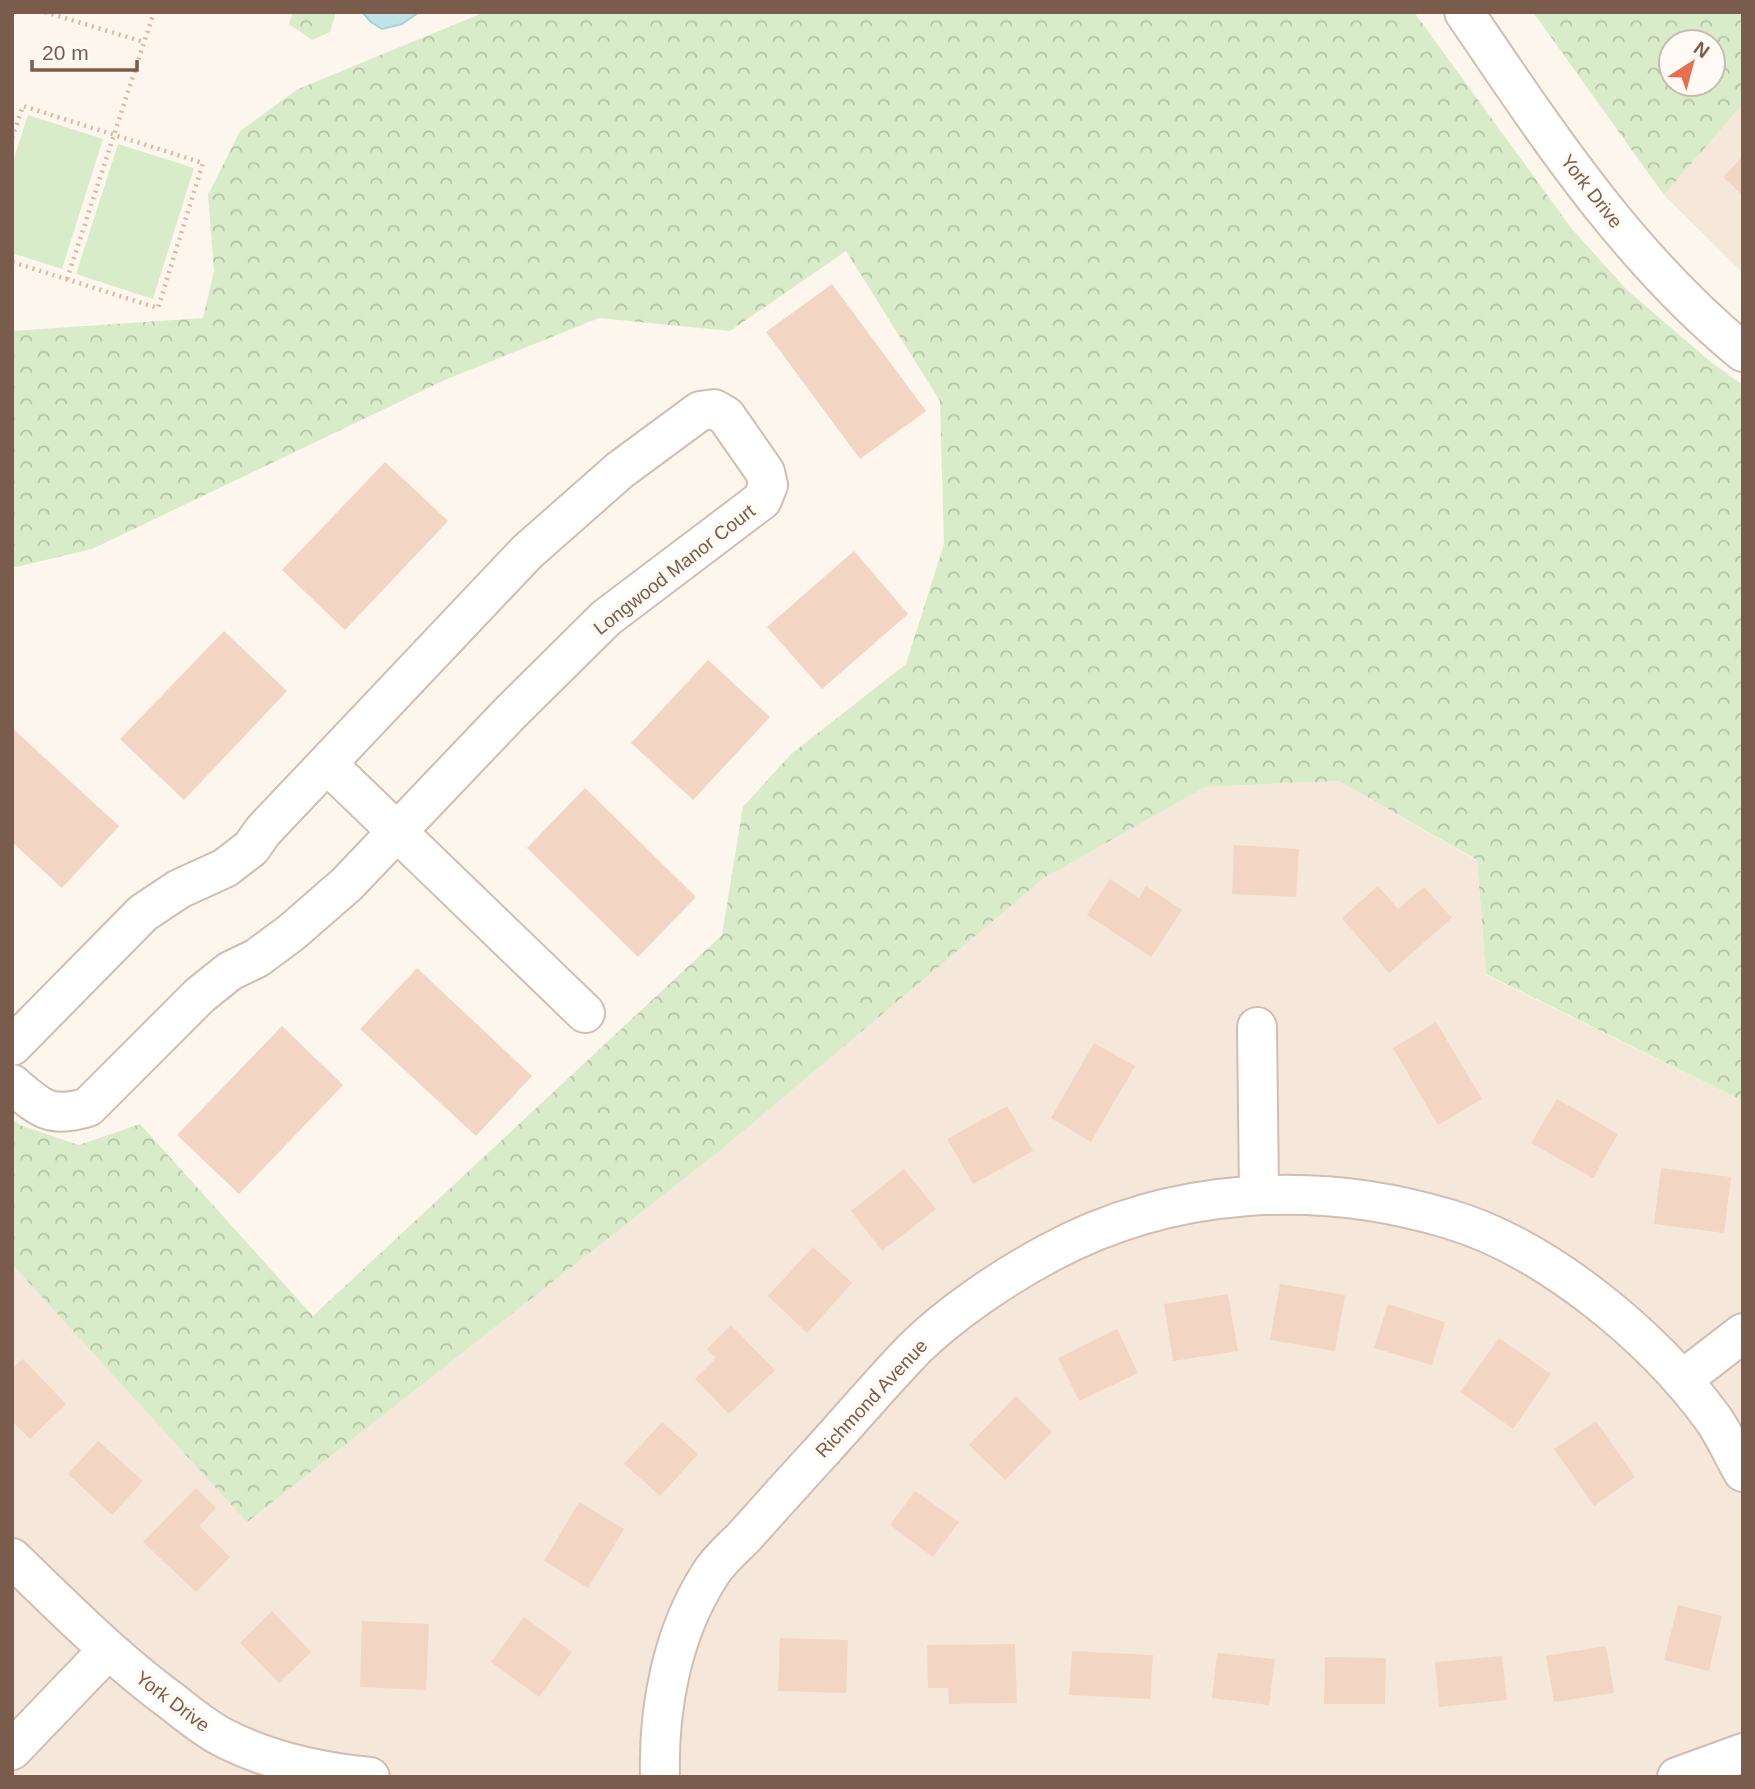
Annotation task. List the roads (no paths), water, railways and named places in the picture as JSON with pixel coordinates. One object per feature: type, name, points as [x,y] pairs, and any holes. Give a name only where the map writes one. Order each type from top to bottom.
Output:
[{"type":"street","name":"York Drive","points":[[1464,12],[1548,135],[1606,211],[1685,300],[1743,352]]},
{"type":"street","name":"Longwood Manor Court","points":[[12,1046],[143,913],[179,889],[225,868],[251,848],[263,831],[527,552],[620,470],[700,411],[714,409],[726,416],[765,472],[768,485],[762,500],[606,618],[511,712],[347,884],[292,932],[257,958],[230,971],[201,995],[88,1107],[69,1113],[53,1112],[41,1108],[12,1084]]},
{"type":"street","points":[[327,764],[584,1013]]},
{"type":"street","points":[[1256,1027],[1259,1195]]},
{"type":"street","name":"Richmond Avenue","points":[[660,1777],[659,1739],[667,1682],[684,1626],[709,1574],[917,1347],[986,1291],[1050,1252],[1117,1222],[1192,1202],[1259,1195],[1320,1195],[1395,1205],[1451,1219],[1494,1237],[1546,1265],[1591,1296],[1633,1331],[1682,1380],[1716,1422],[1743,1472]]},
{"type":"street","points":[[1682,1380],[1743,1333]]},
{"type":"street","name":"York Drive","points":[[12,1558],[108,1650],[199,1723],[253,1750],[308,1768],[370,1777]]},
{"type":"street","points":[[12,1750],[108,1650]]},
{"type":"street","points":[[1677,1777],[1743,1753]]},
{"type":"water","points":[[362,12],[419,12],[402,24],[382,29]]}]
